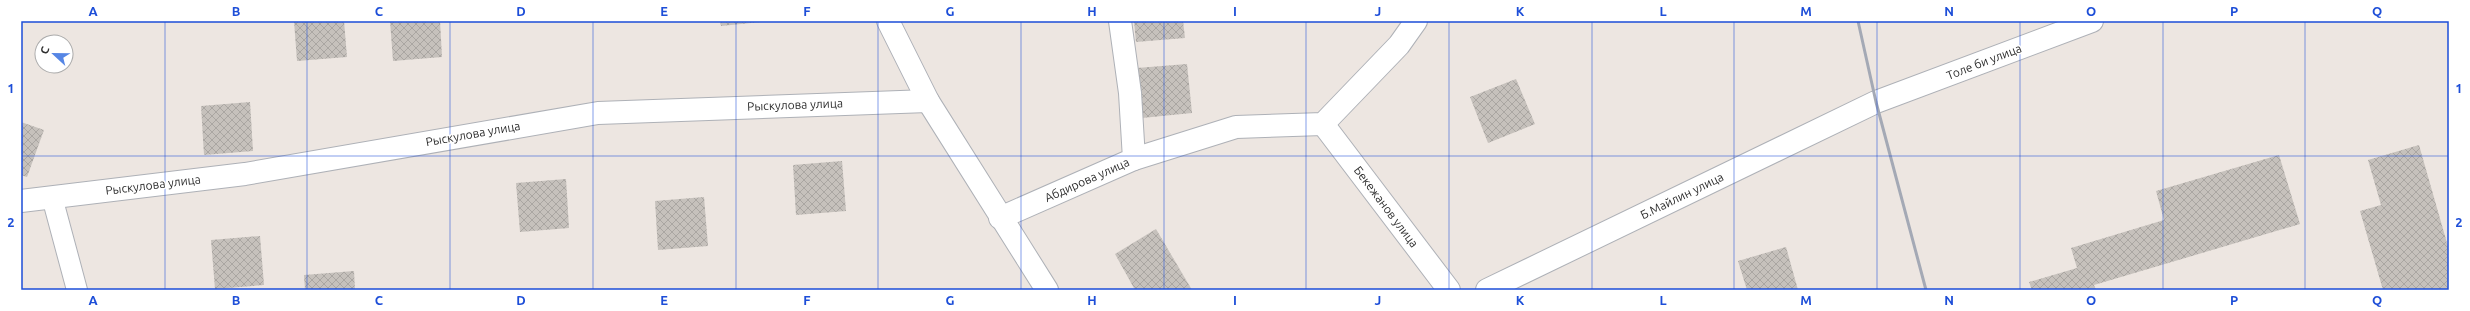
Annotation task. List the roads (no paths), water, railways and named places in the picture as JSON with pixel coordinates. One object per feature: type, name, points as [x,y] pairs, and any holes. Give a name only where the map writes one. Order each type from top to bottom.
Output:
[{"type":"street","points":[[888,21],[928,101],[1000,218],[1047,290]]},
{"type":"street","name":"Абдирова улица","points":[[1000,218],[1134,159],[1130,93],[1120,21]]},
{"type":"street","points":[[1134,159],[1236,127],[1323,124],[1399,45],[1416,21]]},
{"type":"street","name":"Толе би улица","points":[[1876,102],[2092,21]]},
{"type":"street","name":"Рыскулова улица","points":[[21,201],[245,174],[598,113],[928,101]]},
{"type":"street","name":"Б.Майлин улица","points":[[1487,290],[1876,102]]},
{"type":"street","name":"Бекежанов улица","points":[[1323,124],[1449,290]]},
{"type":"lane","points":[[52,197],[77,290]]},
{"type":"railway","points":[[1858,21],[1876,102],[1926,290]]}]
